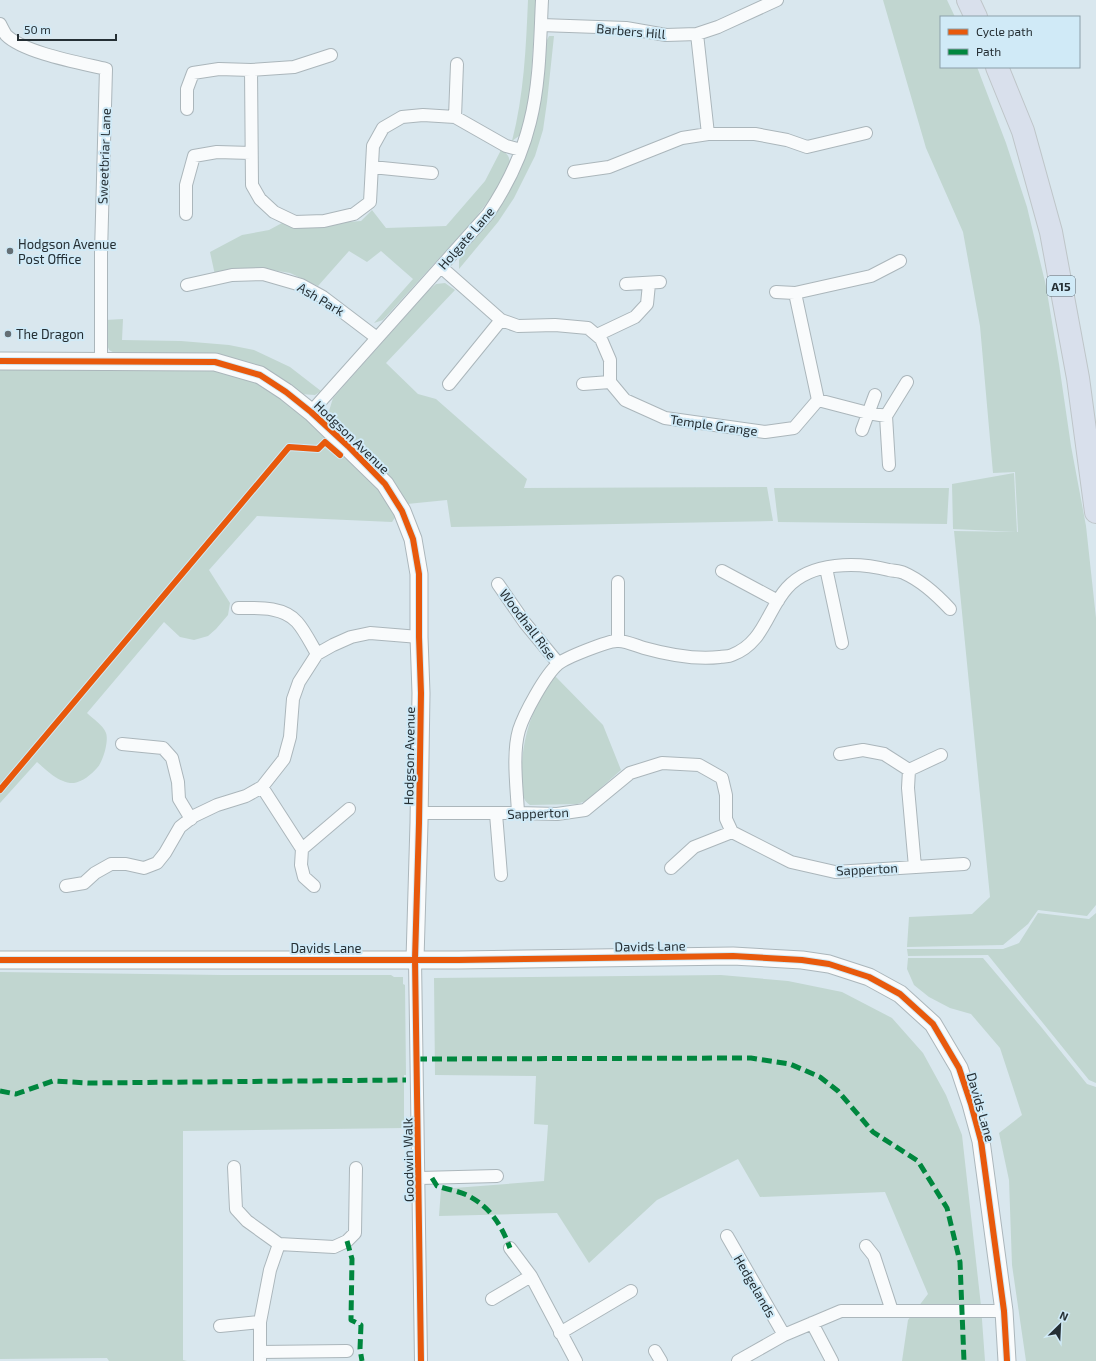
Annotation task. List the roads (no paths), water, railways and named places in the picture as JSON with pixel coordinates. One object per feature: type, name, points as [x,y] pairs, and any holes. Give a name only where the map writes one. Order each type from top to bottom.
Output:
[{"type":"highway","points":[[968,0],[976,16]]},
{"type":"highway","name":"A15","points":[[997,68],[1023,132],[1051,232],[1078,378],[1096,512]]},
{"type":"street","name":"Holgate Lane","points":[[311,412],[488,214],[499,199],[512,173],[530,123],[536,85],[542,0]]},
{"type":"street","name":"Barbers Hill","points":[[541,25],[626,28],[666,35],[697,34],[718,27],[776,0]]},
{"type":"street","name":"Sweetbriar Lane","points":[[0,24],[6,34],[20,45],[50,55],[106,69],[101,253],[101,362]]},
{"type":"street","points":[[697,34],[708,134]]},
{"type":"street","points":[[187,109],[187,89],[193,73],[219,69],[251,70],[294,67],[331,55]]},
{"type":"street","points":[[455,117],[457,64]]},
{"type":"street","points":[[251,70],[252,185],[260,199],[274,212],[295,222],[324,221],[354,214],[370,202],[373,146],[383,128],[402,117],[423,115],[455,117],[506,146],[521,150]]},
{"type":"street","points":[[574,172],[609,168],[682,138],[708,134],[755,134],[787,140],[807,147],[866,133]]},
{"type":"street","points":[[186,214],[186,185],[194,156],[217,152],[251,153]]},
{"type":"street","points":[[372,167],[432,173]]},
{"type":"street","points":[[776,292],[795,293],[847,282],[871,276],[900,262]]},
{"type":"street","points":[[441,267],[501,320],[518,326],[555,325],[588,328],[597,335],[601,339],[610,360],[610,382],[583,384]]},
{"type":"street","name":"Ash Park","points":[[187,284],[232,275],[263,274],[301,285],[317,294],[377,338]]},
{"type":"street","points":[[597,335],[635,317],[647,304],[655,283],[626,284]]},
{"type":"street","points":[[795,293],[818,400],[868,413],[886,416]]},
{"type":"street","points":[[449,384],[501,320]]},
{"type":"street","name":"Hodgson Avenue","points":[[0,361],[215,362],[260,375],[286,392],[311,412],[385,484],[402,511],[413,538],[419,574],[421,693],[420,813],[415,959]]},
{"type":"street","name":"Temple Grange","points":[[610,382],[625,400],[665,418],[765,432],[794,428],[818,400]]},
{"type":"street","points":[[889,465],[886,416],[907,382]]},
{"type":"street","points":[[862,430],[875,395]]},
{"type":"street","points":[[618,582],[618,641],[665,654],[702,659],[732,656],[746,647],[764,628],[778,601],[787,588],[798,578],[826,568],[851,565],[880,567],[904,573],[940,598],[950,609]]},
{"type":"street","points":[[826,568],[842,643]]},
{"type":"street","points":[[722,572],[778,601]]},
{"type":"street","name":"Woodhall Rise","points":[[498,584],[525,623],[558,663]]},
{"type":"street","points":[[238,608],[265,608],[284,613],[297,621],[317,654]]},
{"type":"street","points":[[66,886],[84,883],[111,864],[126,864],[144,868],[157,863],[180,828],[191,819],[217,805],[246,796],[262,787],[284,759],[290,737],[293,699],[299,682],[317,654],[333,644],[351,637],[370,634],[419,638]]},
{"type":"street","name":"Woodhall Rise","points":[[518,813],[516,757],[519,730],[532,699],[558,663],[587,650],[618,641]]},
{"type":"street","points":[[122,744],[163,748],[172,758],[178,782],[179,799],[191,819]]},
{"type":"street","points":[[840,754],[863,750],[884,754],[909,770],[941,755]]},
{"type":"street","name":"Sapperton","points":[[420,813],[558,814],[585,810],[630,772],[662,763],[699,765],[722,778],[726,795],[726,819],[732,832],[791,862],[835,872],[964,864]]},
{"type":"street","name":"Sapperton","points":[[909,770],[908,788],[916,867]]},
{"type":"street","points":[[262,787],[302,849],[301,865],[304,877],[314,886]]},
{"type":"street","points":[[302,849],[349,809]]},
{"type":"street","name":"Sapperton","points":[[496,814],[501,875]]},
{"type":"street","points":[[671,868],[694,847],[732,832]]},
{"type":"street","name":"Davids Lane","points":[[0,960],[458,960],[733,956],[802,960],[829,964],[869,977],[900,994],[932,1024],[959,1068],[971,1104],[981,1142],[1004,1311],[1007,1361]]},
{"type":"street","name":"Goodwin Walk","points":[[415,959],[420,1178],[421,1361]]},
{"type":"street","points":[[234,1167],[236,1209],[247,1221],[279,1244],[334,1247],[347,1241],[356,1233],[356,1168]]},
{"type":"street","points":[[420,1178],[497,1176]]},
{"type":"street","name":"Hedgelands","points":[[727,1236],[784,1335]]},
{"type":"street","points":[[279,1244],[270,1270],[260,1322],[260,1356],[347,1350]]},
{"type":"street","points":[[866,1246],[874,1256],[892,1311]]},
{"type":"street","points":[[510,1248],[532,1276],[572,1360]]},
{"type":"street","points":[[492,1299],[532,1276]]},
{"type":"street","points":[[560,1333],[631,1291]]},
{"type":"street","points":[[738,1361],[784,1335],[840,1311],[1004,1311]]},
{"type":"street","points":[[220,1326],[260,1322]]},
{"type":"street","points":[[812,1323],[832,1361]]},
{"type":"place","name":"Hodgson Avenue Post Office","points":[[10,251]]},
{"type":"place","name":"The Dragon","points":[[8,334]]}]
